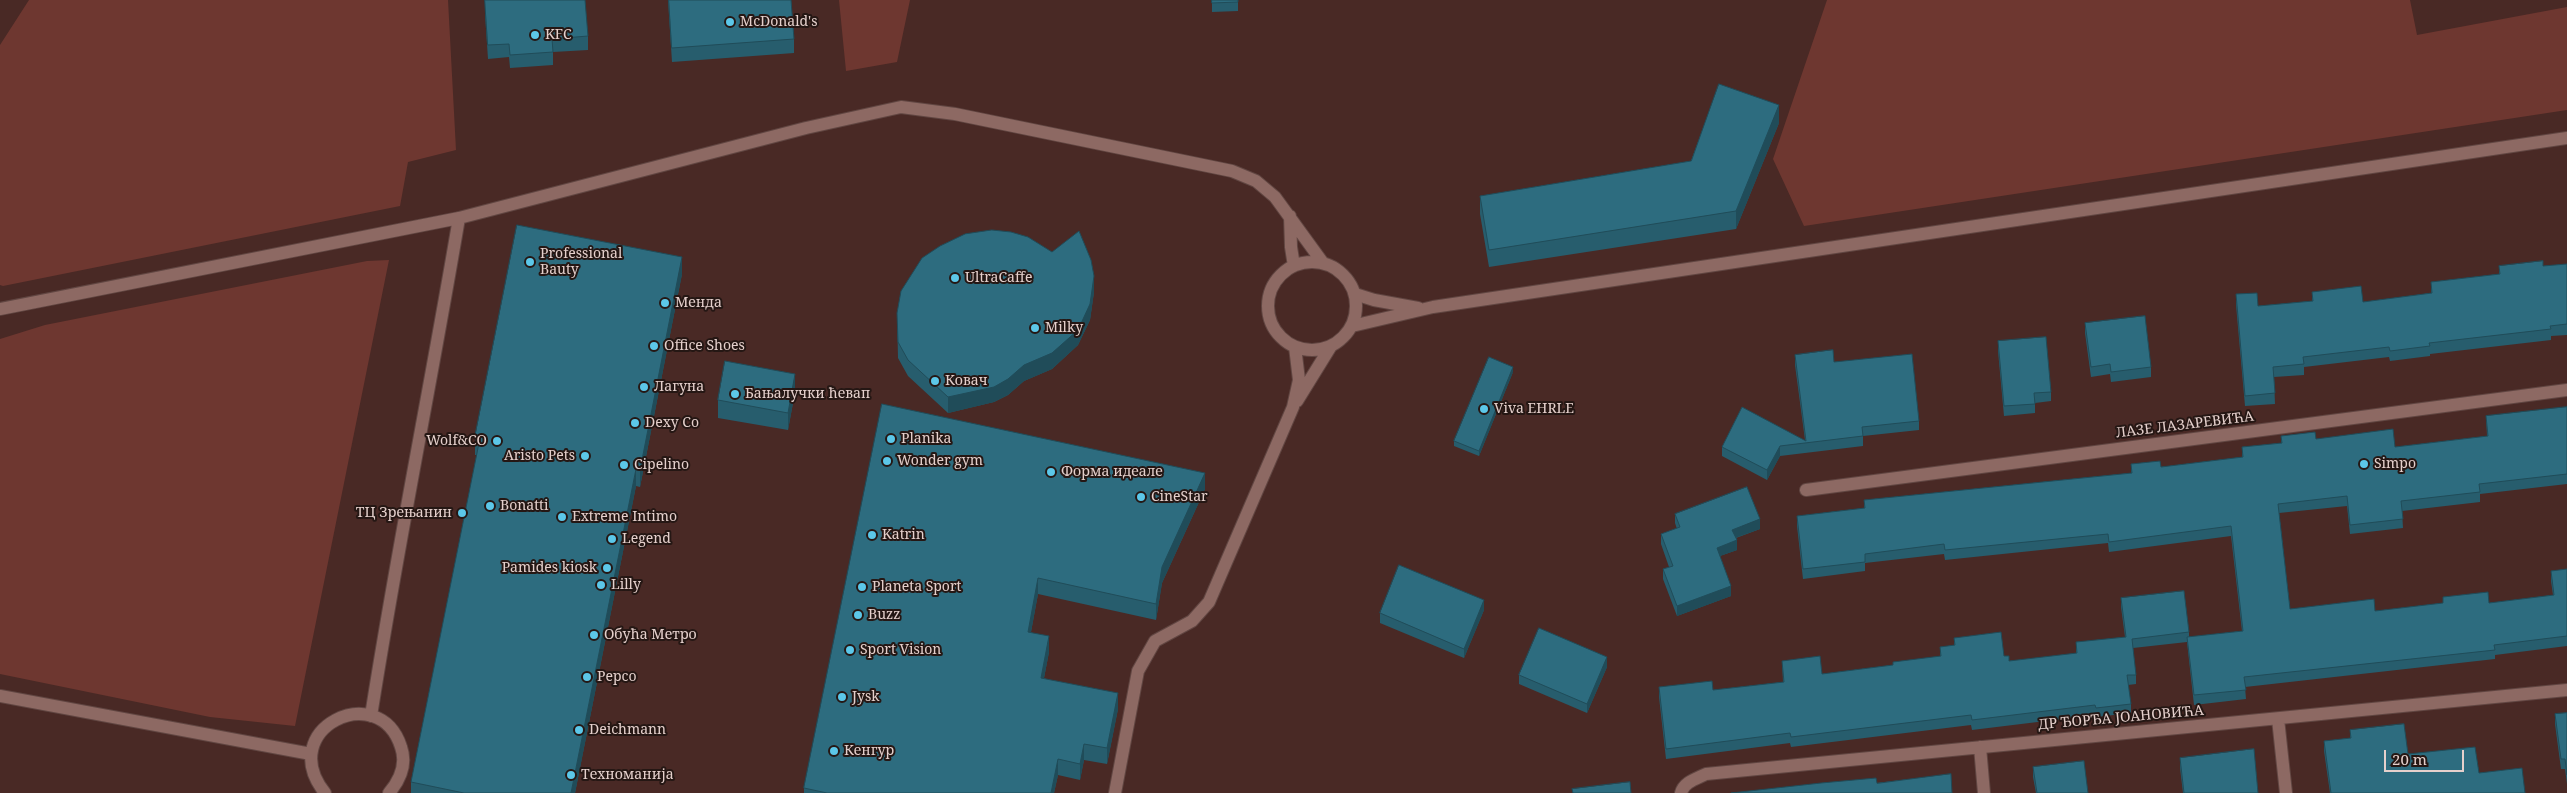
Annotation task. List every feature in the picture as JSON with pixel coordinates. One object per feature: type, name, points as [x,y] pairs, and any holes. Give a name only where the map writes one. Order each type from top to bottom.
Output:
[{"type":"street","points":[[0,309],[459,218],[806,128],[901,107],[955,114],[1232,170],[1256,181],[1275,197],[1323,263]]},
{"type":"street","points":[[1352,326],[1423,309],[2567,138]]},
{"type":"street","points":[[1290,216],[1294,266]]},
{"type":"street","points":[[371,716],[393,576],[434,366],[459,218]]},
{"type":"street","points":[[1314,262],[1323,263],[1343,274],[1355,294],[1356,316],[1352,326],[1343,338],[1331,346],[1307,350],[1295,347],[1277,333],[1268,312],[1268,300],[1274,285],[1284,271],[1294,266],[1314,262]]},
{"type":"street","points":[[1355,294],[1374,300],[1423,309]]},
{"type":"street","points":[[1114,793],[1138,671],[1155,641],[1192,621],[1209,602],[1293,408],[1317,373],[1331,346]]},
{"type":"street","points":[[1293,408],[1299,380],[1295,347]]},
{"type":"street","name":"ЛАЗЕ ЛАЗАРЕВИЋА","points":[[1806,490],[2567,390]]},
{"type":"street","name":"ДР ЂОРЂА ЈОАНОВИЋА","points":[[1682,791],[1692,781],[1706,774],[2567,690]]},
{"type":"street","points":[[0,696],[311,754]]},
{"type":"street","points":[[326,793],[317,783],[312,769],[311,754],[314,742],[322,730],[332,721],[344,715],[358,713],[371,716],[392,729],[402,750],[401,774],[389,793]]},
{"type":"street","points":[[2278,719],[2286,793]]},
{"type":"street","points":[[1980,746],[1984,793]]},
{"type":"shaded area","points":[[29,0],[448,0],[456,150],[408,162],[400,206],[3,286],[0,285],[0,45]]},
{"type":"shaded area","points":[[839,0],[910,0],[897,62],[846,71]]},
{"type":"shaded area","points":[[1827,0],[2410,0],[2417,35],[2567,7],[2567,110],[1804,226],[1773,159]]},
{"type":"shaded area","points":[[389,260],[295,726],[210,717],[0,674],[0,339],[45,325],[367,261]]},
{"type":"building","points":[[485,0],[585,0],[588,36],[552,39],[553,52],[510,55],[509,44],[488,45]]},
{"type":"building","points":[[669,0],[791,0],[794,39],[672,48]]},
{"type":"building","points":[[1212,0],[1238,0],[1238,2],[1212,3]]},
{"type":"building","points":[[1719,84],[1779,105],[1736,211],[1489,250],[1480,196],[1691,161]]},
{"type":"building","points":[[517,225],[682,257],[640,470],[636,469],[571,793],[464,793],[411,782],[480,438],[475,437]]},
{"type":"building","points":[[992,230],[1011,232],[1028,237],[1052,252],[1079,231],[1091,260],[1094,276],[1090,304],[1078,330],[1052,353],[1024,365],[1008,379],[994,387],[948,397],[908,360],[898,342],[897,313],[901,291],[922,258],[940,246],[965,234]]},
{"type":"building","points":[[2543,261],[2543,266],[2567,264],[2567,324],[2550,326],[2551,329],[2429,343],[2430,346],[2390,351],[2389,347],[2303,357],[2304,364],[2273,367],[2275,393],[2245,396],[2236,294],[2257,293],[2258,306],[2313,301],[2312,292],[2361,286],[2363,302],[2432,293],[2431,282],[2500,274],[2499,266]]},
{"type":"building","points":[[2145,316],[2151,367],[2111,372],[2110,364],[2091,367],[2085,323]]},
{"type":"building","points":[[2046,337],[2051,392],[2034,393],[2035,404],[2004,406],[1998,341]]},
{"type":"building","points":[[1833,350],[1834,362],[1912,354],[1919,421],[1862,427],[1863,436],[1780,446],[1767,470],[1722,447],[1742,407],[1806,441],[1795,355]]},
{"type":"building","name":"Viva EHRLE","points":[[1489,357],[1513,367],[1479,451],[1454,441]]},
{"type":"building","points":[[725,361],[795,374],[788,413],[718,400]]},
{"type":"building","points":[[882,404],[1205,473],[1162,567],[1156,604],[1038,578],[1028,632],[1049,636],[1041,678],[1118,693],[1107,748],[1084,744],[1080,764],[1058,759],[1051,793],[827,793],[804,788]]},
{"type":"building","points":[[2567,407],[2567,474],[2479,484],[2480,492],[2401,501],[2403,519],[2350,525],[2347,496],[2278,504],[2290,609],[2374,599],[2375,611],[2443,603],[2443,597],[2488,592],[2489,603],[2554,595],[2551,571],[2567,569],[2567,636],[2494,645],[2495,650],[2244,677],[2246,690],[2194,695],[2187,637],[2243,631],[2231,526],[2109,542],[2108,534],[1945,550],[1944,544],[1865,554],[1865,562],[1803,569],[1797,516],[1865,508],[1864,500],[2132,473],[2131,464],[2160,461],[2161,467],[2243,457],[2242,447],[2282,443],[2281,436],[2315,432],[2316,439],[2393,429],[2395,447],[2488,436],[2486,416]]},
{"type":"building","points":[[1747,487],[1760,519],[1732,530],[1737,540],[1717,548],[1731,586],[1677,606],[1663,569],[1673,566],[1661,534],[1680,527],[1675,514]]},
{"type":"building","points":[[1399,565],[1484,600],[1464,649],[1380,613]]},
{"type":"building","points":[[2184,591],[2189,632],[2132,639],[2136,675],[2127,675],[2131,704],[2096,708],[2095,705],[1972,720],[1971,715],[1791,737],[1790,733],[1666,749],[1659,687],[1712,681],[1713,690],[1784,682],[1782,661],[1820,656],[1822,674],[1893,665],[1893,662],[1941,656],[1940,647],[1955,645],[1954,638],[2001,632],[2004,656],[2009,656],[2009,661],[2077,653],[2076,642],[2126,637],[2121,598]]},
{"type":"building","points":[[1539,628],[1607,657],[1587,704],[1519,675]]},
{"type":"building","points":[[2567,713],[2567,775],[2565,759],[2561,759],[2555,714]]},
{"type":"building","points":[[2404,724],[2408,754],[2475,747],[2479,773],[2522,768],[2525,793],[2331,793],[2324,741],[2351,738],[2350,730]]},
{"type":"building","points":[[2254,749],[2258,793],[2184,793],[2180,758]]},
{"type":"building","points":[[2084,761],[2088,793],[2037,793],[2033,767]]},
{"type":"building","points":[[1951,774],[1952,793],[1731,793],[1876,778],[1877,783]]},
{"type":"building","points":[[1630,782],[1631,793],[1573,793],[1572,789]]},
{"type":"place","name":"McDonald's","points":[[730,22]]},
{"type":"place","name":"KFC","points":[[535,35]]},
{"type":"place","name":"Professional Bauty","points":[[530,262]]},
{"type":"place","name":"UltraCaffe","points":[[955,278]]},
{"type":"place","name":"Менда","points":[[665,303]]},
{"type":"place","name":"Milky","points":[[1035,328]]},
{"type":"place","name":"Office Shoes","points":[[654,346]]},
{"type":"place","name":"Ковач","points":[[935,381]]},
{"type":"place","name":"Лагуна","points":[[644,387]]},
{"type":"place","name":"Бањалучки ћевап","points":[[735,394]]},
{"type":"place","name":"Viva EHRLE","points":[[1484,409]]},
{"type":"place","name":"Dexy Co","points":[[635,423]]},
{"type":"place","name":"Planika","points":[[891,439]]},
{"type":"place","name":"Wolf&CO","points":[[497,441]]},
{"type":"place","name":"Aristo Pets","points":[[585,456]]},
{"type":"place","name":"Wonder gym","points":[[887,461]]},
{"type":"place","name":"Simpo","points":[[2364,464]]},
{"type":"place","name":"Cipelino","points":[[624,465]]},
{"type":"place","name":"Форма идеале","points":[[1051,472]]},
{"type":"place","name":"CineStar","points":[[1141,497]]},
{"type":"place","name":"Bonatti","points":[[490,506]]},
{"type":"place","name":"ТЦ Зрењанин","points":[[462,513]]},
{"type":"place","name":"Extreme Intimo","points":[[562,517]]},
{"type":"place","name":"Katrin","points":[[872,535]]},
{"type":"place","name":"Legend","points":[[612,539]]},
{"type":"place","name":"Pamides kiosk","points":[[607,568]]},
{"type":"place","name":"Lilly","points":[[601,585]]},
{"type":"place","name":"Planeta Sport","points":[[862,587]]},
{"type":"place","name":"Buzz","points":[[858,615]]},
{"type":"place","name":"Обућа Метро","points":[[594,635]]},
{"type":"place","name":"Sport Vision","points":[[850,650]]},
{"type":"place","name":"Pepco","points":[[587,677]]},
{"type":"place","name":"Jysk","points":[[842,697]]},
{"type":"place","name":"Deichmann","points":[[579,730]]},
{"type":"place","name":"Кенгур","points":[[834,751]]},
{"type":"place","name":"Техноманија","points":[[571,775]]}]
